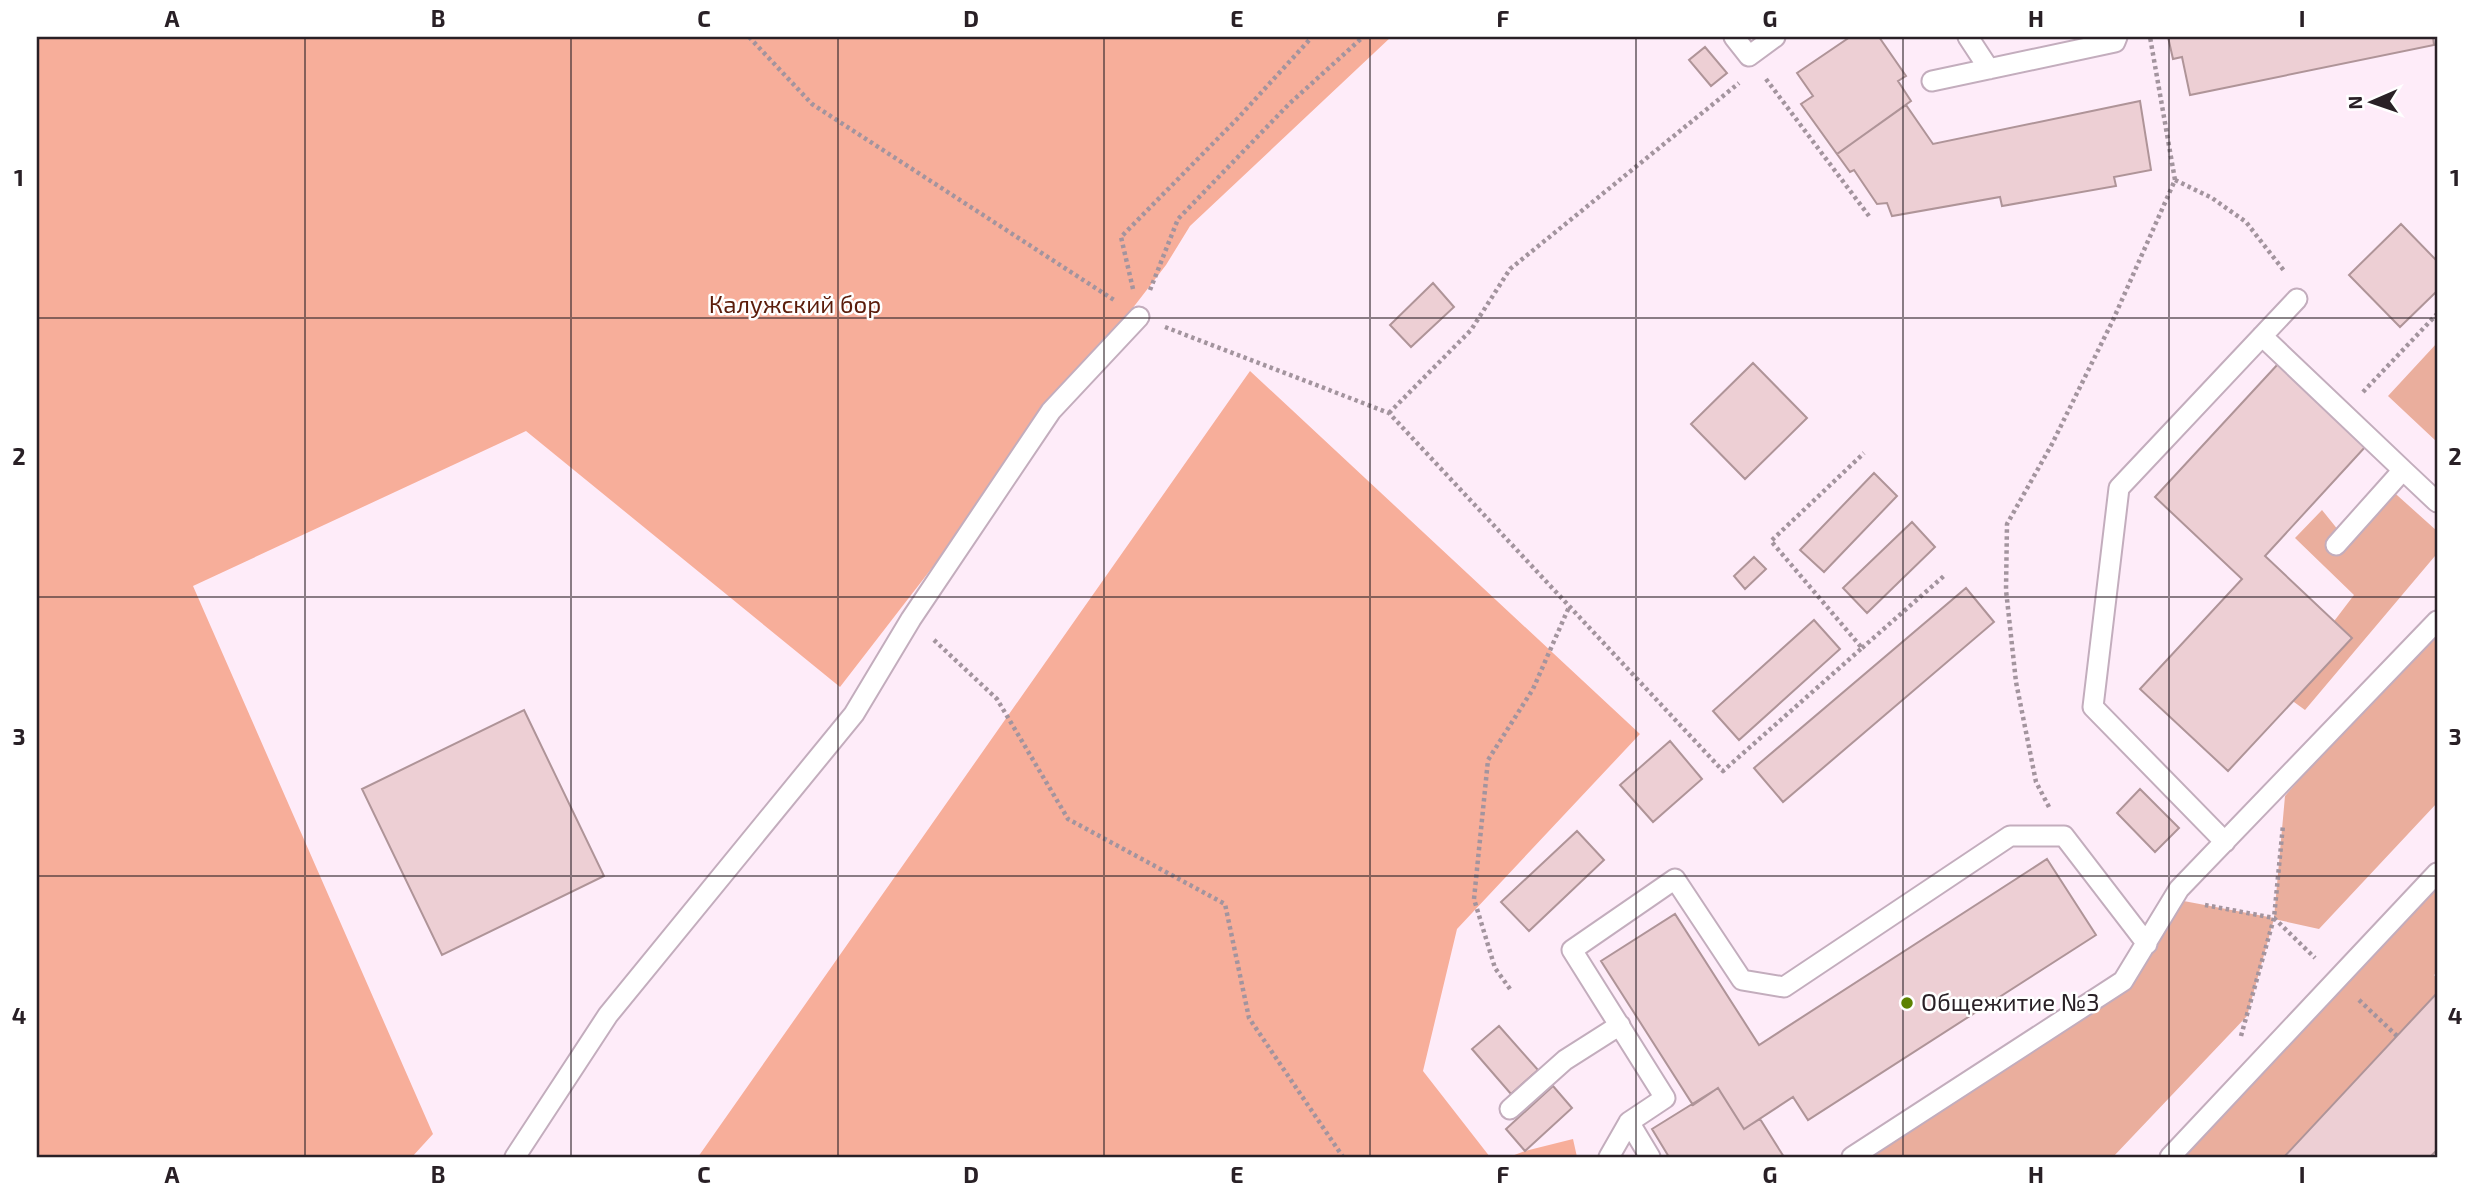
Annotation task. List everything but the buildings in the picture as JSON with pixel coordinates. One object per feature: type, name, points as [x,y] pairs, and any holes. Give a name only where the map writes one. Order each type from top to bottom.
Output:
[{"type":"lane","points":[[1734,37],[1749,56],[1775,37]]},
{"type":"lane","points":[[1968,37],[1989,69]]},
{"type":"lane","points":[[1932,81],[2115,42],[2117,37]]},
{"type":"lane","points":[[2225,842],[2093,707],[2119,488],[2297,299]]},
{"type":"lane","points":[[515,1157],[608,1015],[855,714],[911,619],[1051,411],[1139,317]]},
{"type":"lane","points":[[2262,336],[2437,502]]},
{"type":"lane","points":[[2336,545],[2403,470]]},
{"type":"lane","points":[[1852,1157],[2123,981],[2179,889],[2437,621]]},
{"type":"lane","points":[[1609,1157],[1629,1122],[1665,1098],[1572,950],[1675,878],[1742,980],[1784,987],[2011,836],[2064,836],[2147,944]]},
{"type":"lane","points":[[2170,1157],[2437,873]]},
{"type":"lane","points":[[1510,1109],[1565,1060],[1620,1026]]},
{"type":"lane","points":[[1629,1122],[1650,1157]]},
{"type":"path","points":[[749,37],[812,104],[1139,317],[1389,413],[1723,771],[1945,575]]},
{"type":"path","points":[[1139,317],[1121,237],[1238,118],[1312,37]]},
{"type":"path","points":[[1139,317],[1178,219],[1289,104],[1363,37]]},
{"type":"path","points":[[2064,836],[2036,782],[2016,682],[2006,590],[2007,524],[2052,444],[2113,320],[2175,180],[2150,37]]},
{"type":"path","points":[[1389,413],[1471,330],[1510,269],[1738,84],[1749,56]]},
{"type":"path","points":[[1749,56],[1869,215]]},
{"type":"path","points":[[2175,180],[2212,198],[2246,222],[2282,267],[2297,299]]},
{"type":"path","points":[[2343,413],[2437,314]]},
{"type":"path","points":[[1862,648],[1771,541],[1864,453]]},
{"type":"path","points":[[1510,989],[1495,968],[1474,899],[1488,760],[1533,689],[1569,606]]},
{"type":"path","points":[[911,619],[998,699],[1068,819],[1225,904],[1249,1018],[1343,1157]]},
{"type":"path","points":[[2241,1039],[2274,918],[2287,778]]},
{"type":"path","points":[[2173,899],[2274,918],[2397,1036]]},
{"type":"shaded area","points":[[2437,343],[2437,442],[2388,396]]},
{"type":"shaded area","points":[[2388,487],[2437,531],[2435,556],[2305,710],[2280,692],[2354,595],[2295,538],[2322,510],[2343,536]]},
{"type":"shaded area","points":[[2437,624],[2437,803],[2319,929],[2274,919],[2247,1016],[2113,1157],[1852,1157],[2123,981],[2173,899],[2274,918],[2285,796]]},
{"type":"shaded area","points":[[2437,873],[2437,972],[2434,975],[2437,979],[2437,993],[2284,1157],[2170,1157]]},
{"type":"green space","name":"Калужский бор","points":[[37,37],[1391,37],[1190,226],[1166,265],[840,687],[526,431],[193,586],[433,1134],[412,1157],[37,1157]]},
{"type":"green space","points":[[1250,371],[1640,734],[1457,929],[1423,1071],[1490,1157],[698,1157]]},
{"type":"green space","points":[[1573,1139],[1577,1157],[1509,1157],[1525,1151]]},
{"type":"place","name":"Общежитие №3","points":[[1907,1003]]}]
